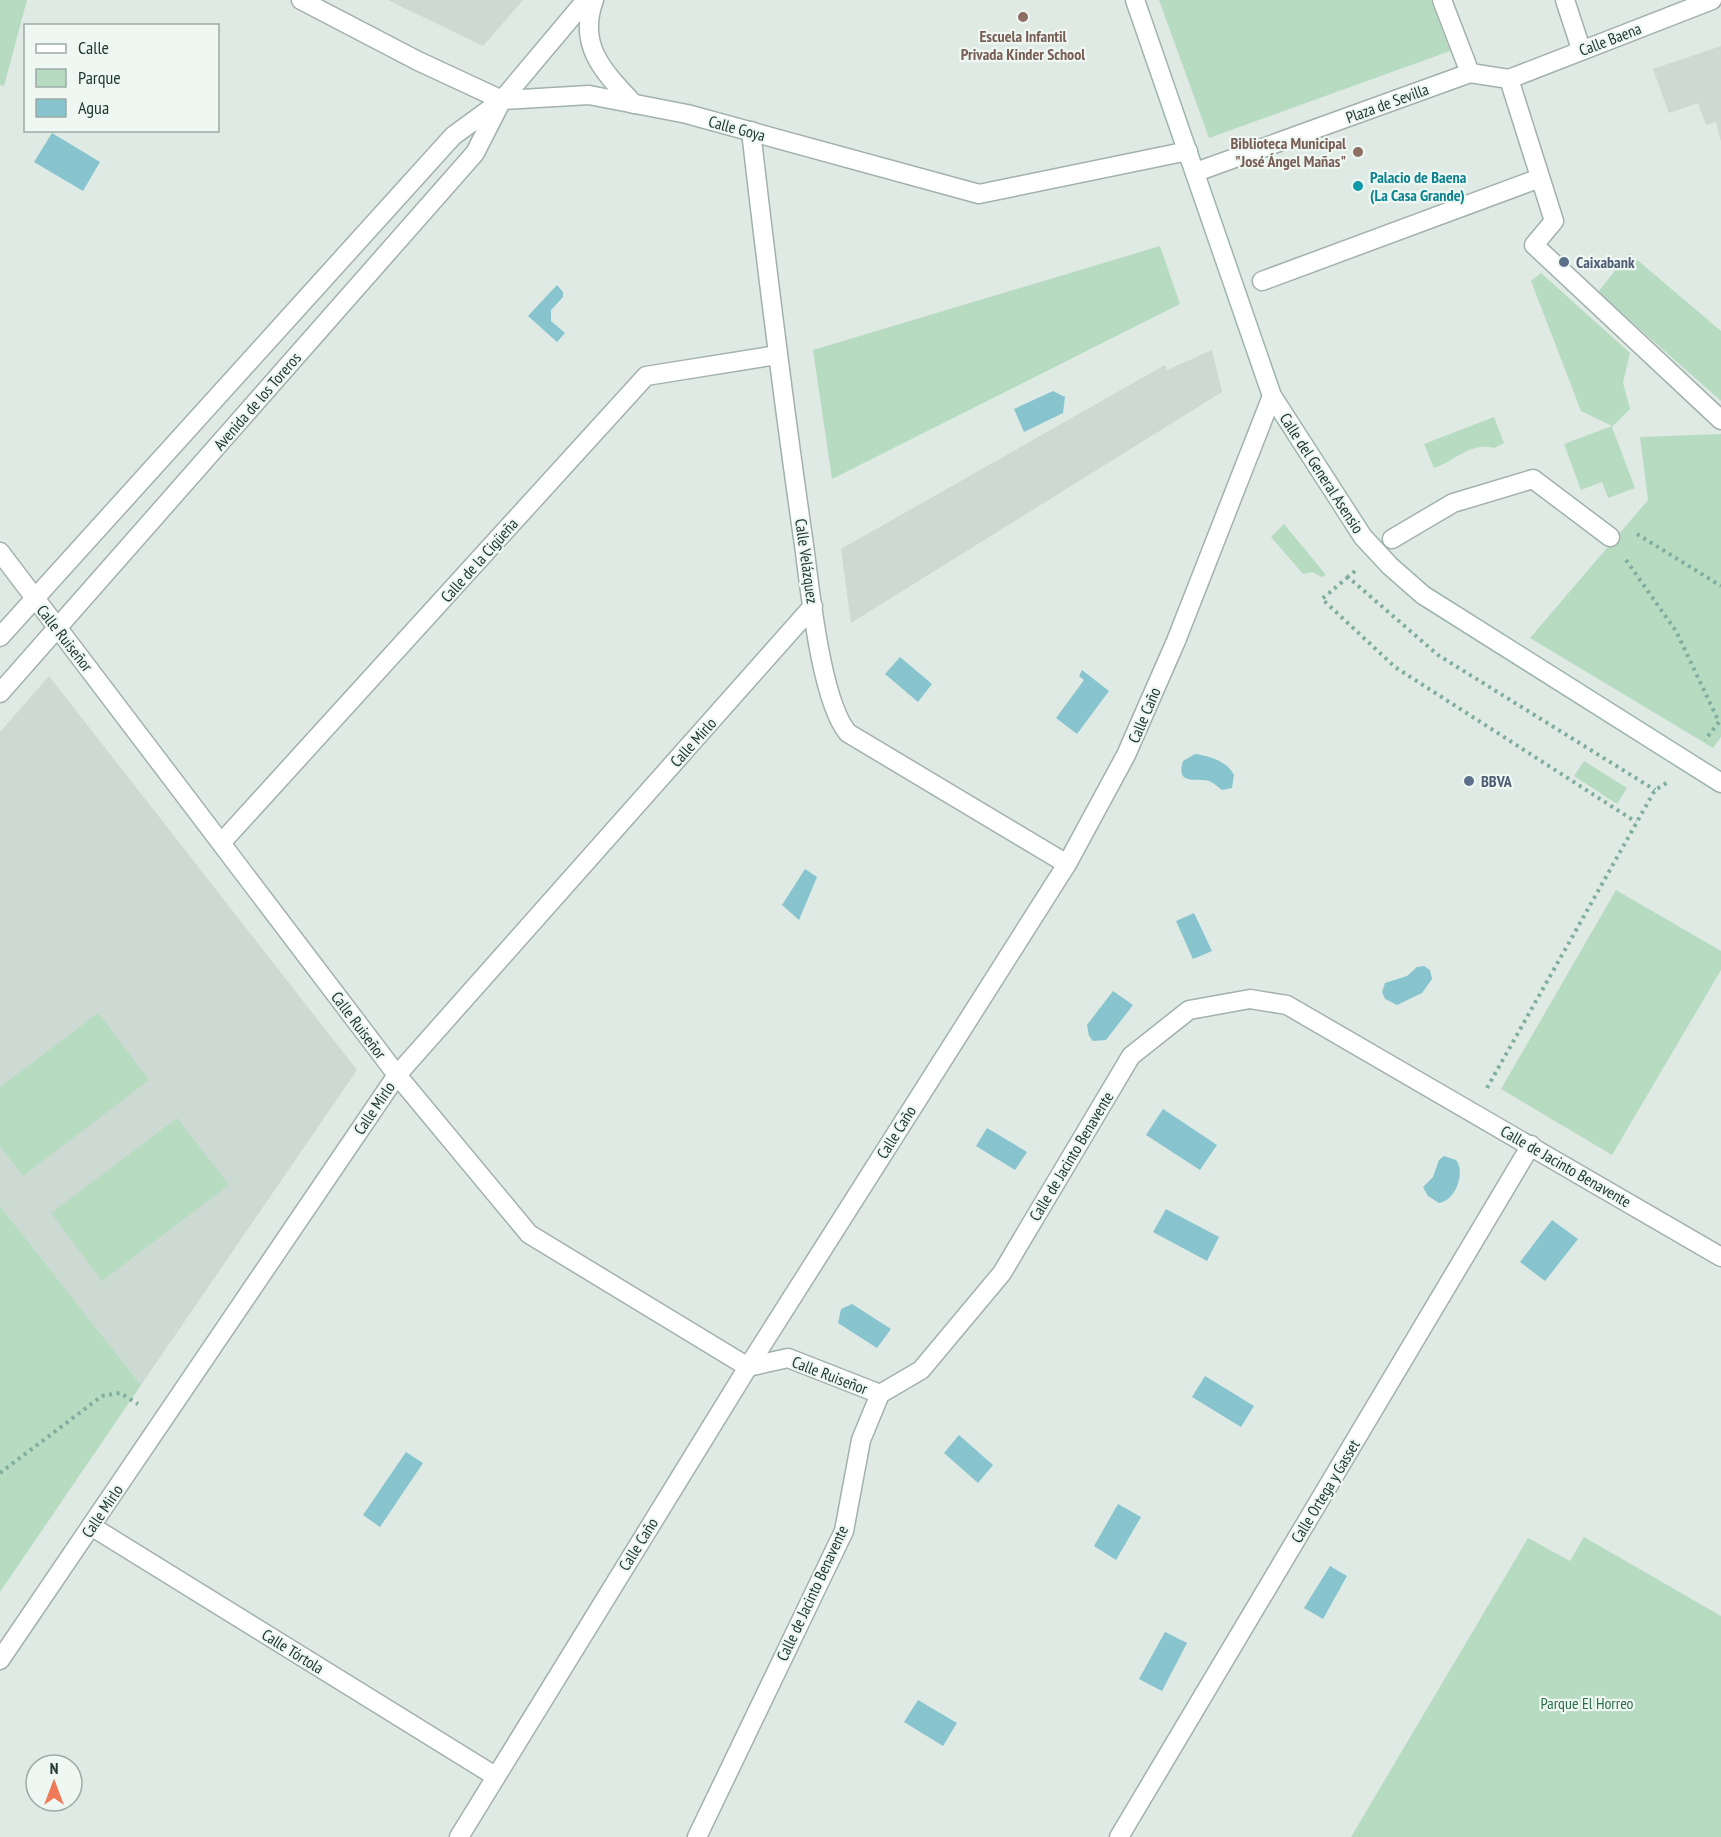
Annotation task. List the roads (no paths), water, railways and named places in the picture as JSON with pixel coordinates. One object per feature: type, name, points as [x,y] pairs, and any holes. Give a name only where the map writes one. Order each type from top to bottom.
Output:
[{"type":"street","name":"Calle Goya","points":[[301,0],[418,61],[502,100],[589,95],[687,114],[979,194],[1188,151]]},
{"type":"street","name":"Avenida de los Toreros","points":[[0,693],[475,153],[502,100],[586,0]]},
{"type":"street","points":[[594,0],[586,20],[592,48],[604,72],[634,104]]},
{"type":"street","name":"Calle del General Asensio","points":[[1135,0],[1272,396],[1339,503],[1377,552],[1423,595],[1720,779]]},
{"type":"street","points":[[1442,0],[1470,73],[1509,79],[1554,221],[1534,245],[1721,420]]},
{"type":"street","points":[[1565,0],[1581,49]]},
{"type":"street","name":"Calle Baena","points":[[1509,79],[1581,49],[1712,0]]},
{"type":"street","name":"Plaza de Sevilla","points":[[1196,172],[1470,73]]},
{"type":"street","name":"Avenida de los Toreros","points":[[0,637],[33,597],[453,136],[502,100]]},
{"type":"street","name":"Calle Velázquez","points":[[751,131],[777,355],[813,606],[830,698],[839,723],[848,733],[1067,864]]},
{"type":"street","points":[[1262,281],[1540,178]]},
{"type":"street","name":"Calle de la Cigüeña","points":[[222,842],[646,376],[777,355]]},
{"type":"street","name":"Calle Caño","points":[[459,1837],[748,1367],[1067,864],[1135,734],[1176,642],[1272,396]]},
{"type":"street","points":[[1392,539],[1453,503],[1533,479],[1610,537]]},
{"type":"street","name":"Calle Ruiseñor","points":[[0,552],[397,1075],[529,1234],[748,1367],[788,1358],[880,1394]]},
{"type":"street","name":"Calle Mirlo","points":[[0,1660],[397,1075],[813,606]]},
{"type":"street","name":"Calle de Jacinto Benavente","points":[[697,1837],[844,1531],[861,1440],[880,1394],[921,1370],[1002,1273],[1131,1056],[1189,1010],[1250,999],[1287,1005],[1721,1257]]},
{"type":"street","name":"Calle Ortega y Gasset","points":[[1119,1837],[1531,1145]]},
{"type":"street","name":"Calle Tórtola","points":[[91,1526],[495,1776]]},
{"type":"water","points":[[52,133],[100,162],[83,191],[34,162]]},
{"type":"water","points":[[557,285],[563,292],[563,297],[551,310],[551,321],[565,333],[557,342],[528,316]]},
{"type":"water","points":[[1053,391],[1065,397],[1063,413],[1024,432],[1014,409]]},
{"type":"water","points":[[900,657],[932,684],[918,702],[885,674]]},
{"type":"water","points":[[1082,670],[1109,691],[1077,734],[1056,718],[1084,680],[1079,676]]},
{"type":"water","points":[[1195,754],[1212,758],[1227,766],[1234,775],[1232,788],[1222,790],[1209,781],[1185,778],[1181,769],[1183,761]]},
{"type":"water","points":[[805,869],[817,877],[799,920],[782,905]]},
{"type":"water","points":[[1194,913],[1212,951],[1193,959],[1176,921]]},
{"type":"water","points":[[1424,966],[1430,970],[1432,979],[1422,993],[1397,1005],[1385,999],[1382,992],[1385,983],[1407,976],[1417,967]]},
{"type":"water","points":[[1113,991],[1133,1005],[1106,1040],[1093,1041],[1089,1036],[1087,1025]]},
{"type":"water","points":[[1163,1109],[1217,1145],[1200,1170],[1146,1135]]},
{"type":"water","points":[[987,1128],[1027,1152],[1015,1170],[976,1146]]},
{"type":"water","points":[[1444,1156],[1456,1160],[1460,1172],[1454,1192],[1445,1201],[1439,1203],[1428,1196],[1423,1187],[1433,1177],[1439,1160]]},
{"type":"water","points":[[1166,1209],[1219,1237],[1207,1261],[1153,1232]]},
{"type":"water","points":[[1552,1220],[1578,1239],[1545,1281],[1520,1262]]},
{"type":"water","points":[[852,1304],[891,1329],[877,1348],[838,1323],[841,1309]]},
{"type":"water","points":[[1205,1376],[1254,1406],[1241,1427],[1192,1397]]},
{"type":"water","points":[[959,1435],[993,1465],[978,1483],[944,1453]]},
{"type":"water","points":[[406,1452],[423,1463],[380,1527],[363,1515]]},
{"type":"water","points":[[1118,1504],[1141,1517],[1116,1560],[1094,1546]]},
{"type":"water","points":[[1330,1566],[1347,1576],[1323,1619],[1304,1608]]},
{"type":"water","points":[[1165,1632],[1187,1643],[1162,1691],[1139,1679]]},
{"type":"water","points":[[918,1700],[957,1723],[943,1746],[904,1722]]},
{"type":"place","name":"Escuela Infantil Privada Kinder School","points":[[1023,17]]},
{"type":"place","name":"Biblioteca Municipal \"José Ángel Mañas\"","points":[[1358,152]]},
{"type":"place","name":"Palacio de Baena (La Casa Grande)","points":[[1358,186]]},
{"type":"place","name":"Caixabank","points":[[1564,262]]},
{"type":"place","name":"BBVA","points":[[1469,781]]},
{"type":"park label","name":"Parque El Horreo","points":[[1587,1703]]}]
